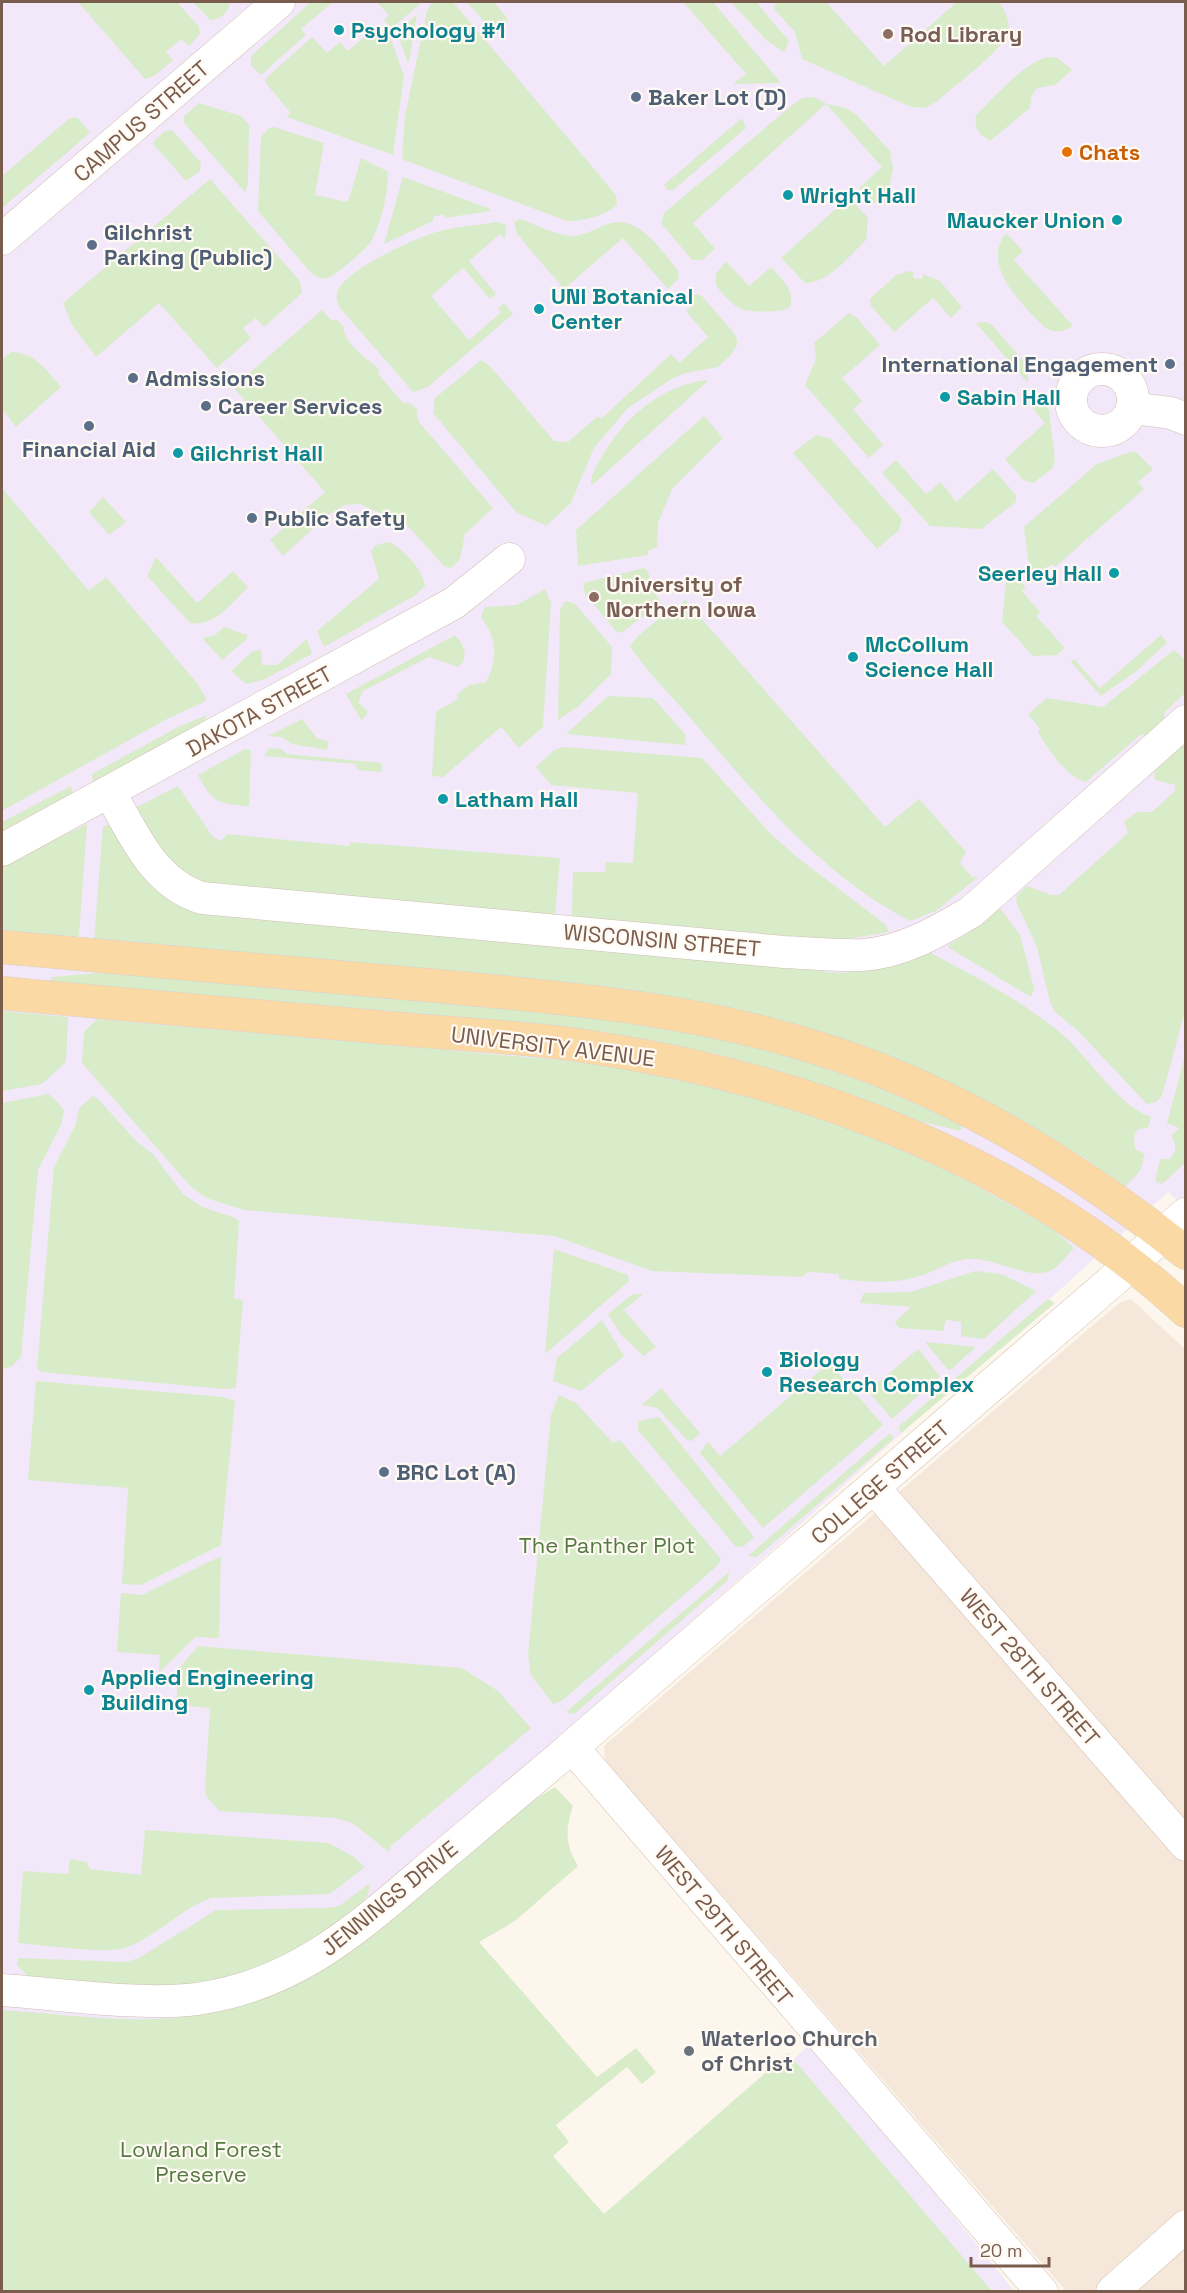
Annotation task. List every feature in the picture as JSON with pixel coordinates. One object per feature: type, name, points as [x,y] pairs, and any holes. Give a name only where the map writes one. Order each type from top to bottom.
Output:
[{"type":"main road","name":"UNIVERSITY AVENUE","points":[[2,947],[600,1000],[723,1021],[836,1054],[897,1076],[944,1098],[1058,1162],[1178,1234]]},
{"type":"main road","name":"UNIVERSITY AVENUE","points":[[2,993],[588,1046],[718,1070],[823,1101],[918,1138],[1032,1197],[1132,1263],[1185,1311]]},
{"type":"street","name":"CAMPUS STREET","points":[[2,239],[279,2]]},
{"type":"street","points":[[1132,408],[1171,413],[1185,419]]},
{"type":"street","name":"DAKOTA STREET","points":[[2,850],[454,603],[509,559]]},
{"type":"street","name":"WISCONSIN STREET","points":[[110,793],[161,875],[178,889],[202,898],[784,952],[864,955],[897,949],[934,934],[971,912],[1185,721]]},
{"type":"street","name":"COLLEGE STREET","points":[[572,1747],[1132,1263],[1178,1234]]},
{"type":"street","name":"WEST 28TH STREET","points":[[874,1488],[1185,1845]]},
{"type":"street","name":"JENNINGS DRIVE","points":[[2,1990],[139,1999],[194,1999],[233,1992],[282,1976],[327,1950],[369,1920],[572,1747]]},
{"type":"street","name":"WEST 29TH STREET","points":[[572,1747],[1042,2292]]},
{"type":"street","points":[[1112,2292],[1185,2226]]},
{"type":"shaded area","name":"University of Northern Iowa","points":[[2,2],[1185,2],[1185,1207],[1168,1192],[779,1544],[305,1963],[305,1982],[549,2274],[813,2042],[1014,2291],[2,2292]]},
{"type":"shaded area","points":[[1131,1299],[1185,1349],[1185,2291],[1066,2291],[605,1760],[604,1746],[1100,1319],[1121,1302]]},
{"type":"green space","points":[[78,2],[177,2],[199,27],[200,34],[189,46],[181,39],[166,52],[173,60],[154,76],[145,79]]},
{"type":"green space","points":[[193,2],[230,2],[224,15],[210,20]]},
{"type":"green space","points":[[311,2],[333,2],[301,29],[306,35],[261,75],[251,66],[251,56]]},
{"type":"green space","points":[[377,2],[422,2],[392,28],[384,20],[389,15]]},
{"type":"green space","points":[[432,2],[453,2],[616,195],[617,205],[594,217],[567,221],[404,160],[402,157],[405,116],[427,11]]},
{"type":"green space","points":[[467,2],[494,2],[507,18],[507,24],[496,35]]},
{"type":"green space","points":[[683,2],[713,2],[781,83],[733,84],[746,74]]},
{"type":"green space","points":[[731,2],[757,3],[789,41],[784,52],[766,40]]},
{"type":"green space","points":[[777,2],[826,2],[884,66],[957,2],[999,2],[1007,16],[1009,29],[997,49],[936,102],[925,108],[911,107],[802,59],[795,32],[775,10],[774,6]]},
{"type":"green space","points":[[417,14],[409,62],[408,63],[397,33]]},
{"type":"green space","points":[[378,25],[391,39],[404,76],[393,155],[287,117],[290,112],[265,82],[266,78],[312,37],[327,53],[340,42],[348,51]]},
{"type":"green space","points":[[1049,57],[1058,58],[1072,70],[1055,85],[1037,88],[1031,97],[1030,108],[990,141],[982,136],[976,127],[976,115],[1020,72]]},
{"type":"green space","points":[[814,97],[827,104],[846,108],[857,115],[890,151],[893,168],[887,200],[875,203],[859,188],[882,167],[826,104],[693,223],[715,249],[702,260],[692,260],[661,223],[664,213],[796,102],[803,98]]},
{"type":"green space","points":[[199,103],[241,116],[249,125],[248,184],[245,192],[184,123],[184,116]]},
{"type":"green space","points":[[70,118],[78,118],[90,133],[2,208],[2,176]]},
{"type":"green space","points":[[742,118],[746,128],[673,190],[667,190],[664,185]]},
{"type":"green space","points":[[274,127],[324,143],[315,195],[348,202],[361,158],[387,171],[383,208],[370,243],[350,262],[327,278],[320,278],[310,272],[258,211],[261,137],[269,128]]},
{"type":"green space","points":[[172,130],[201,163],[200,171],[186,181],[153,144],[165,131]]},
{"type":"green space","points":[[403,177],[491,211],[445,218],[444,214],[433,217],[433,221],[384,244]]},
{"type":"green space","points":[[210,179],[300,281],[302,293],[264,327],[256,318],[243,328],[251,338],[217,368],[159,303],[96,357],[72,325],[63,303]]},
{"type":"green space","points":[[849,197],[868,218],[866,240],[830,274],[814,282],[805,283],[781,258]]},
{"type":"green space","points":[[520,219],[553,232],[573,236],[582,235],[608,224],[619,222],[630,224],[657,244],[678,270],[679,278],[668,289],[623,238],[564,289],[517,234],[514,222]]},
{"type":"green space","points":[[497,222],[506,225],[505,239],[500,234],[469,261],[496,294],[490,299],[463,268],[431,296],[469,340],[501,312],[498,308],[504,303],[513,314],[428,387],[413,392],[340,308],[337,299],[338,290],[354,273],[367,264],[410,242],[457,227]]},
{"type":"green space","points":[[1006,233],[1023,251],[1014,260],[1073,326],[1060,331],[1047,329],[1008,285],[1001,272],[998,259],[999,246]]},
{"type":"green space","points":[[726,261],[749,286],[771,267],[789,290],[790,307],[761,312],[744,310],[736,306],[716,285],[716,274]]},
{"type":"green space","points":[[913,272],[913,278],[922,279],[923,274],[940,281],[962,307],[951,318],[933,298],[894,332],[871,306],[870,299],[896,275]]},
{"type":"green space","points":[[692,294],[702,296],[733,332],[737,345],[730,356],[718,367],[686,373],[671,379],[627,409],[594,448],[571,503],[546,526],[516,512],[433,413],[435,398],[481,360],[490,366],[554,441],[568,442],[598,416],[601,419],[671,354],[679,363],[708,337],[686,311],[694,304],[688,296]]},
{"type":"green space","points":[[322,310],[331,320],[337,320],[343,326],[352,345],[378,368],[379,375],[403,403],[410,403],[417,409],[418,421],[493,508],[465,534],[460,560],[451,568],[444,566],[408,526],[360,504],[345,505],[328,515],[283,556],[270,540],[325,492],[233,387]]},
{"type":"green space","points":[[849,313],[857,318],[880,345],[842,378],[862,401],[853,409],[883,445],[869,458],[805,385],[816,359],[814,343]]},
{"type":"green space","points":[[985,322],[992,325],[1028,366],[1028,383],[976,323]]},
{"type":"green space","points":[[11,352],[27,355],[33,359],[45,368],[61,387],[16,427],[2,409],[2,359]]},
{"type":"green space","points":[[709,380],[591,486],[592,476],[609,445],[645,406],[675,388]]},
{"type":"green space","points":[[1037,393],[1049,410],[1055,460],[1052,469],[1033,483],[1023,480],[1005,459],[1045,423],[1027,402]]},
{"type":"green space","points":[[704,416],[723,438],[672,489],[658,523],[657,547],[648,551],[648,555],[578,566],[576,530]]},
{"type":"green space","points":[[816,435],[830,438],[902,519],[899,530],[877,549],[793,453]]},
{"type":"green space","points":[[1136,452],[1153,469],[1138,482],[1144,489],[1055,567],[1052,564],[1035,579],[1028,559],[1024,527],[1097,464]]},
{"type":"green space","points":[[896,460],[926,494],[941,482],[956,502],[993,469],[1016,495],[1016,502],[981,529],[930,526],[882,473]]},
{"type":"green space","points":[[2,488],[89,591],[106,577],[197,683],[206,701],[167,719],[2,811]]},
{"type":"green space","points":[[103,497],[126,522],[109,535],[89,512]]},
{"type":"green space","points":[[390,542],[412,561],[420,572],[425,586],[414,596],[324,647],[317,631],[379,579],[371,551],[376,545]]},
{"type":"green space","points":[[156,557],[197,603],[233,571],[248,587],[215,618],[190,623],[147,576]]},
{"type":"green space","points":[[644,568],[648,571],[651,586],[661,603],[621,633],[616,631],[585,594],[583,583]]},
{"type":"green space","points":[[1007,573],[1012,573],[1026,587],[1022,591],[1040,612],[1036,616],[1065,648],[1057,655],[1033,656],[1002,622]]},
{"type":"green space","points":[[545,589],[551,603],[543,727],[519,748],[501,727],[443,777],[432,776],[436,712],[458,699],[457,694],[469,685],[486,682],[493,665],[493,641],[481,617],[485,607],[517,605]]},
{"type":"green space","points":[[685,600],[885,827],[919,799],[966,852],[960,863],[973,878],[975,876],[977,878],[936,911],[910,921],[877,902],[819,857],[766,805],[652,675],[630,646],[637,637],[676,604],[678,606]]},
{"type":"green space","points":[[565,601],[574,603],[612,647],[611,674],[579,706],[558,720],[560,610]]},
{"type":"green space","points":[[224,627],[247,635],[247,639],[222,660],[202,638],[215,635]]},
{"type":"green space","points":[[455,635],[465,655],[458,667],[429,657],[363,691],[358,702],[367,711],[367,715],[361,720],[346,694]]},
{"type":"green space","points":[[1161,635],[1167,642],[1138,670],[1101,696],[1071,662],[1074,659],[1100,688]]},
{"type":"green space","points":[[307,639],[312,654],[263,680],[246,684],[231,671],[253,651],[261,650],[262,665],[277,665]]},
{"type":"green space","points":[[1174,650],[1185,660],[1185,693],[1164,713],[1166,727],[1156,735],[1140,735],[1086,782],[1071,774],[1052,754],[1038,732],[1040,729],[1028,714],[1047,698],[1103,707]]},
{"type":"green space","points":[[608,696],[653,698],[686,735],[685,745],[566,734]]},
{"type":"green space","points":[[207,715],[203,724],[93,784],[92,774],[178,727]]},
{"type":"green space","points":[[302,719],[317,738],[329,742],[327,750],[292,744],[281,737],[268,736]]},
{"type":"green space","points":[[1185,743],[1185,1011],[1162,1096],[1156,1102],[1147,1104],[1078,1031],[1055,1012],[1050,1002],[1037,947],[1017,904],[1016,896],[1027,886],[1051,895],[1059,895],[1128,833],[1124,821],[1137,812],[1152,812],[1175,791],[1175,785],[1155,780],[1154,772]]},
{"type":"green space","points":[[564,747],[702,758],[772,835],[798,858],[885,924],[889,932],[835,941],[572,916],[573,872],[605,872],[606,862],[633,863],[638,793],[551,785],[536,767],[554,750]]},
{"type":"green space","points":[[269,748],[281,749],[287,754],[381,763],[382,772],[357,770],[356,764],[264,756]]},
{"type":"green space","points":[[245,749],[251,750],[249,806],[223,803],[212,797],[198,775]]},
{"type":"green space","points":[[71,786],[73,794],[2,833],[2,822]]},
{"type":"green space","points":[[178,786],[213,837],[221,841],[227,834],[349,846],[350,842],[560,858],[555,914],[521,912],[513,916],[492,909],[209,884],[195,879],[174,863],[157,843],[137,807]]},
{"type":"green space","points":[[87,824],[79,935],[75,939],[2,933],[2,865]]},
{"type":"green space","points":[[111,825],[148,882],[173,902],[188,910],[207,915],[840,973],[872,970],[931,953],[996,989],[1057,1030],[1125,1101],[1151,1117],[1148,1128],[1138,1129],[1134,1136],[1135,1149],[1145,1154],[1140,1171],[1125,1187],[1085,1158],[1030,1128],[770,1019],[619,988],[94,940],[103,826]]},
{"type":"green space","points":[[999,907],[1020,935],[1034,988],[1031,997],[949,948],[949,945],[975,929]]},
{"type":"green space","points":[[113,972],[595,1013],[724,1038],[794,1057],[880,1088],[963,1125],[960,1131],[901,1117],[817,1084],[718,1054],[674,1047],[51,985],[51,977]]},
{"type":"green space","points":[[2,1011],[68,1017],[66,1062],[42,1084],[2,1091]]},
{"type":"green space","points":[[97,1019],[570,1061],[681,1080],[789,1108],[893,1146],[1026,1213],[1047,1226],[1074,1248],[1058,1265],[1047,1272],[1029,1272],[990,1261],[970,1259],[957,1261],[907,1279],[869,1282],[839,1279],[839,1274],[808,1272],[802,1277],[652,1271],[554,1236],[244,1210],[206,1198],[192,1188],[82,1063],[84,1032]]},
{"type":"green space","points":[[1185,1056],[1185,1163],[1162,1184],[1155,1181],[1160,1159],[1169,1159],[1175,1151],[1171,1136],[1179,1128],[1167,1123]]},
{"type":"green space","points":[[48,1094],[64,1111],[61,1125],[38,1170],[21,1357],[11,1367],[2,1369],[2,1103]]},
{"type":"green space","points":[[93,1096],[137,1142],[153,1154],[183,1194],[202,1207],[236,1218],[239,1222],[234,1298],[243,1300],[236,1388],[223,1389],[41,1372],[37,1368],[54,1167],[76,1124],[79,1108]]},
{"type":"green space","points":[[554,1249],[628,1275],[629,1281],[545,1354]]},
{"type":"green space","points":[[975,1271],[1001,1274],[1036,1291],[984,1339],[961,1336],[961,1322],[946,1320],[943,1331],[899,1328],[895,1322],[911,1307],[860,1303],[864,1293],[911,1292]]},
{"type":"green space","points":[[633,1294],[643,1294],[624,1310],[656,1347],[644,1356],[622,1336],[608,1314]]},
{"type":"green space","points":[[1048,1299],[1055,1303],[901,1433],[898,1427]]},
{"type":"green space","points":[[602,1320],[624,1356],[581,1391],[553,1381],[557,1358]]},
{"type":"green space","points":[[925,1342],[976,1347],[949,1371]]},
{"type":"green space","points":[[918,1349],[940,1376],[892,1419],[868,1391]]},
{"type":"green space","points":[[829,1363],[883,1425],[763,1528],[700,1453],[708,1442],[720,1456]]},
{"type":"green space","points":[[36,1381],[223,1397],[235,1401],[221,1545],[141,1585],[122,1584],[128,1488],[28,1480]]},
{"type":"green space","points":[[661,1388],[700,1433],[692,1441],[687,1440],[657,1408],[642,1405]]},
{"type":"green space","name":"The Panther Plot","points":[[559,1395],[576,1403],[613,1443],[620,1440],[721,1559],[718,1565],[563,1700],[553,1704],[531,1675],[528,1655],[551,1415]]},
{"type":"green space","points":[[659,1417],[754,1537],[744,1546],[736,1547],[638,1430],[638,1421]]},
{"type":"green space","points":[[890,1433],[894,1438],[757,1557],[748,1556]]},
{"type":"green space","points":[[221,1556],[219,1638],[195,1637],[159,1673],[160,1655],[117,1652],[121,1593],[142,1595]]},
{"type":"green space","points":[[729,1572],[728,1580],[574,1714],[566,1712]]},
{"type":"green space","points":[[198,1646],[462,1668],[498,1691],[531,1728],[391,1846],[389,1852],[352,1823],[335,1818],[219,1811],[206,1796],[205,1787],[210,1708],[176,1705],[178,1674],[174,1674]]},
{"type":"green space","name":"Lowland Forest Preserve","points":[[555,1787],[573,1806],[568,1837],[578,1866],[515,1921],[479,1942],[597,2077],[636,2048],[656,2072],[642,2084],[627,2067],[556,2125],[569,2142],[553,2156],[604,2214],[788,2053],[992,2291],[2,2291],[2,2010],[98,2018],[156,2019],[224,2010],[286,1989],[370,1938],[417,1900],[493,1831]]},
{"type":"green space","points":[[145,1830],[329,1843],[354,1857],[365,1867],[330,1894],[211,1898],[139,1942],[119,1949],[91,1950],[18,1943],[23,1871],[68,1874],[70,1859],[87,1862],[90,1869],[141,1875]]},
{"type":"green space","points":[[370,1883],[368,1895],[355,1910],[293,1953],[215,1982],[145,1989],[29,1977],[17,1965],[18,1958],[126,1962],[139,1958],[216,1910],[339,1906]]},
{"type":"place","name":"Psychology #1","points":[[339,30]]},
{"type":"place","name":"Rod Library","points":[[888,34]]},
{"type":"place","name":"Baker Lot (D)","points":[[636,97]]},
{"type":"place","name":"Chats","points":[[1067,152]]},
{"type":"place","name":"Wright Hall","points":[[788,195]]},
{"type":"place","name":"Maucker Union","points":[[1117,220]]},
{"type":"place","name":"Gilchrist Parking (Public)","points":[[92,245]]},
{"type":"place","name":"UNI Botanical Center","points":[[539,309]]},
{"type":"place","name":"International Engagement","points":[[1170,364]]},
{"type":"place","name":"Admissions","points":[[133,378]]},
{"type":"place","name":"Sabin Hall","points":[[945,397]]},
{"type":"place","name":"Career Services","points":[[206,406]]},
{"type":"place","name":"Financial Aid","points":[[89,426]]},
{"type":"place","name":"Gilchrist Hall","points":[[178,453]]},
{"type":"place","name":"Public Safety","points":[[252,518]]},
{"type":"place","name":"Seerley Hall","points":[[1114,573]]},
{"type":"place","name":"University of Northern Iowa","points":[[594,597]]},
{"type":"place","name":"McCollum Science Hall","points":[[853,657]]},
{"type":"place","name":"Latham Hall","points":[[443,799]]},
{"type":"place","name":"Biology Research Complex","points":[[767,1372]]},
{"type":"place","name":"BRC Lot (A)","points":[[384,1472]]},
{"type":"place","name":"Applied Engineering Building","points":[[89,1690]]},
{"type":"place","name":"Waterloo Church of Christ","points":[[689,2051]]}]
